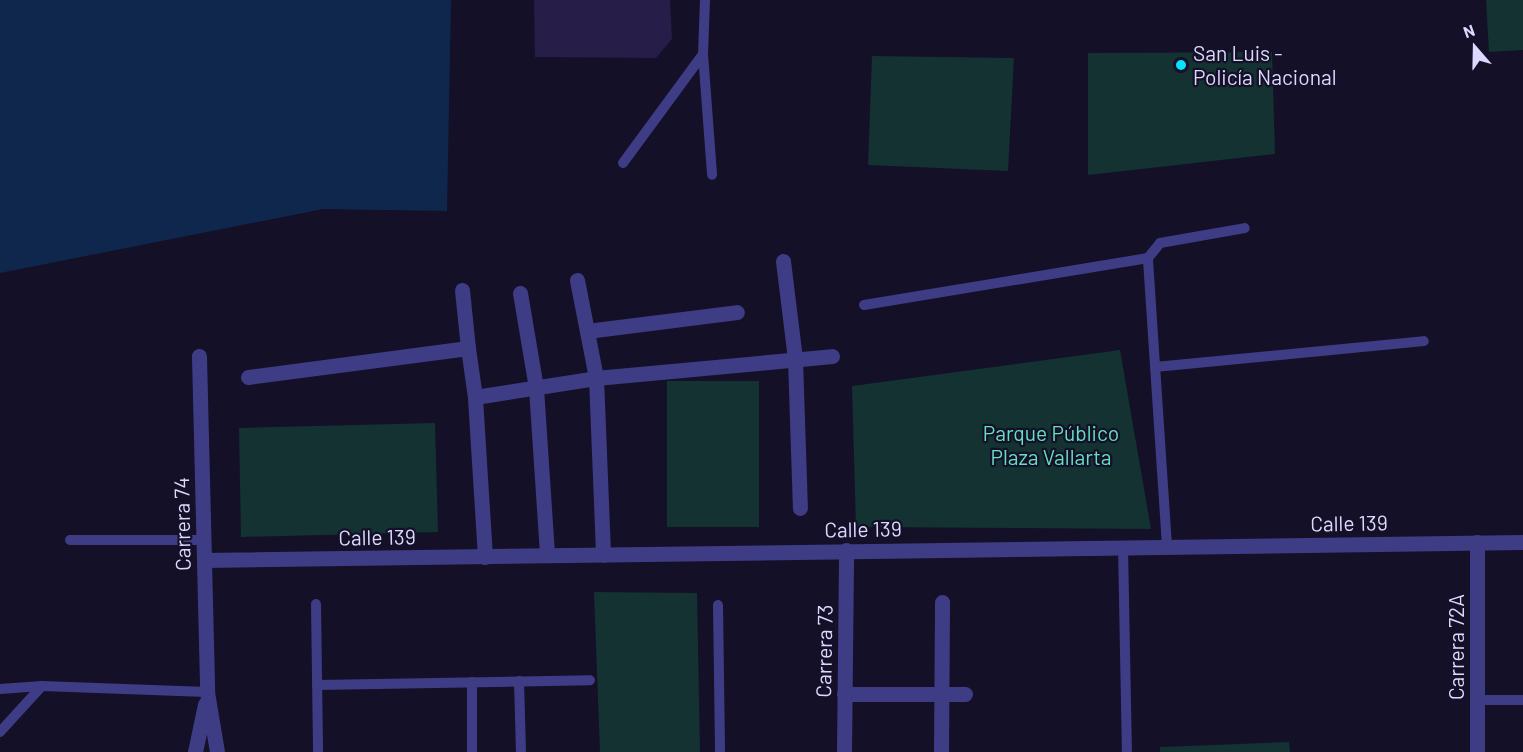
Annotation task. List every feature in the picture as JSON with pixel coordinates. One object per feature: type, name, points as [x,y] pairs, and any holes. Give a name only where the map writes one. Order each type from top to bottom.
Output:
[{"type":"street","points":[[783,261],[795,359],[800,508]]},
{"type":"street","points":[[578,280],[596,378],[603,555]]},
{"type":"street","points":[[462,290],[475,397],[485,556]]},
{"type":"street","points":[[520,293],[536,388],[547,555]]},
{"type":"street","points":[[587,331],[737,312]]},
{"type":"street","points":[[248,377],[468,348]]},
{"type":"street","name":"Carrera 74","points":[[200,356],[207,692],[217,752]]},
{"type":"street","points":[[475,397],[596,378],[832,356]]},
{"type":"street","name":"Carrera 72A","points":[[1477,542],[1477,752]]},
{"type":"street","name":"Calle 139","points":[[204,560],[1523,542]]},
{"type":"street","name":"Carrera 73","points":[[844,752],[846,550]]},
{"type":"street","points":[[942,602],[942,752]]},
{"type":"street","name":"Carrera 74","points":[[195,752],[207,692]]},
{"type":"street","points":[[844,694],[965,694]]},
{"type":"lane","points":[[705,0],[703,54],[712,175]]},
{"type":"lane","points":[[623,163],[703,54]]},
{"type":"lane","points":[[864,305],[1148,258],[1160,243],[1245,228]]},
{"type":"lane","points":[[1148,258],[1167,546]]},
{"type":"lane","points":[[1155,367],[1424,341]]},
{"type":"lane","points":[[70,540],[204,540]]},
{"type":"lane","points":[[1123,547],[1127,752]]},
{"type":"lane","points":[[316,604],[318,752]]},
{"type":"lane","points":[[718,605],[720,752]]},
{"type":"lane","points":[[317,685],[590,680]]},
{"type":"lane","points":[[519,681],[521,752]]},
{"type":"lane","points":[[472,682],[472,752]]},
{"type":"lane","points":[[0,689],[42,686],[207,692]]},
{"type":"lane","points":[[0,732],[42,686]]},
{"type":"lane","points":[[1477,700],[1523,700]]},
{"type":"green space","points":[[1486,0],[1523,0],[1523,50],[1489,52]]},
{"type":"green space","points":[[1272,52],[1275,154],[1088,175],[1088,53]]},
{"type":"green space","points":[[872,56],[1014,58],[1008,171],[868,165]]},
{"type":"green space","name":"Parque Público Plaza Vallarta","points":[[1120,350],[1151,529],[856,527],[852,386]]},
{"type":"green space","points":[[667,381],[759,381],[759,527],[667,527]]},
{"type":"green space","points":[[435,423],[438,532],[241,537],[239,428]]},
{"type":"green space","points":[[594,592],[697,593],[700,752],[600,752]]},
{"type":"green space","points":[[1289,742],[1290,752],[1160,752],[1160,747]]},
{"type":"water","points":[[0,0],[451,0],[447,211],[323,209],[0,273]]},
{"type":"building","points":[[534,0],[670,0],[672,39],[656,58],[535,57]]},
{"type":"place","name":"San Luis - Policía Nacional","points":[[1181,65]]}]
